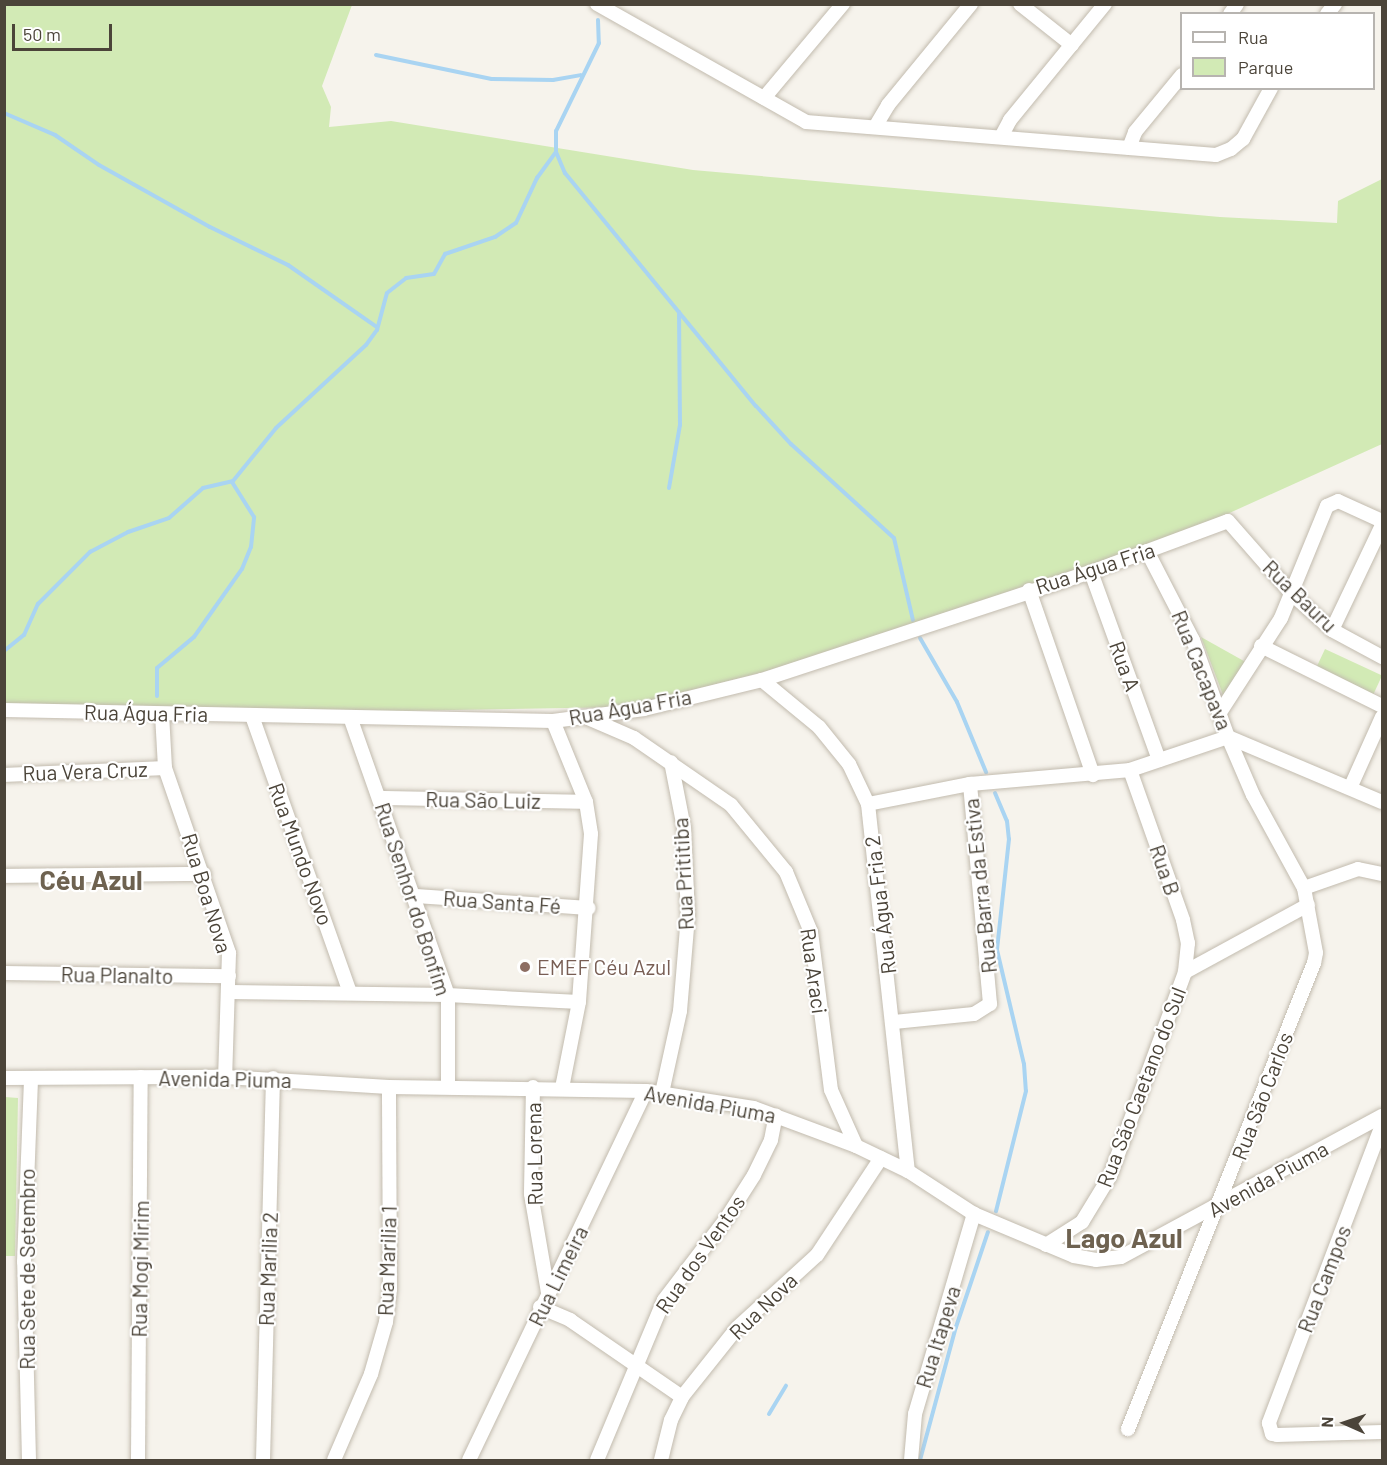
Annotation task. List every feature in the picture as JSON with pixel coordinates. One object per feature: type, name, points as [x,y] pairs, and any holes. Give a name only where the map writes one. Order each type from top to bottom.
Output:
[{"type":"street","points":[[597,4],[807,122],[1207,155],[1224,153],[1243,139],[1271,90]]},
{"type":"street","points":[[764,98],[843,4]]},
{"type":"street","points":[[875,127],[888,105],[971,4]]},
{"type":"street","points":[[1020,4],[1072,45]]},
{"type":"street","points":[[1001,137],[1010,120],[1105,4]]},
{"type":"street","points":[[1129,148],[1135,132],[1180,77]]},
{"type":"street","points":[[1219,714],[1292,594],[1327,506],[1338,501],[1383,523],[1332,630]]},
{"type":"street","name":"Rua Bauru","points":[[1228,521],[1292,594],[1332,630],[1383,657]]},
{"type":"street","name":"Rua Água Fria","points":[[4,710],[553,721],[644,709],[762,680],[1029,590],[1091,572],[1228,521]]},
{"type":"street","name":"Rua Cacapava","points":[[1147,551],[1193,640],[1228,737],[1351,786],[1383,802]]},
{"type":"street","name":"Rua A","points":[[1091,572],[1159,760]]},
{"type":"street","points":[[1029,590],[1093,775]]},
{"type":"street","points":[[1261,646],[1383,706]]},
{"type":"street","name":"Rua Água Fria 2","points":[[762,680],[819,727],[849,764],[868,804],[894,1022],[908,1171]]},
{"type":"street","name":"Rua Boa Nova","points":[[162,714],[165,768],[204,874],[229,953],[230,992],[225,1077]]},
{"type":"street","name":"Rua Mundo Novo","points":[[252,716],[350,992]]},
{"type":"street","name":"Rua Senhor do Bonfim","points":[[350,717],[416,896],[448,995],[448,1087]]},
{"type":"street","name":"Rua Araci","points":[[585,717],[634,738],[731,805],[774,855],[801,903],[816,962],[831,1090],[856,1146]]},
{"type":"street","points":[[1351,786],[1383,717]]},
{"type":"street","points":[[553,721],[586,802],[591,834],[589,908],[579,1002],[562,1088]]},
{"type":"street","points":[[868,804],[970,784],[1130,770],[1228,737],[1253,795],[1304,888],[1308,905]]},
{"type":"street","name":"Rua Prititiba","points":[[662,1093],[680,1011],[688,915],[684,828],[671,762]]},
{"type":"street","name":"Rua Vera Cruz","points":[[4,775],[165,768]]},
{"type":"street","name":"Rua B","points":[[1130,770],[1183,920],[1188,943],[1185,972]]},
{"type":"street","name":"Rua Barra da Estiva","points":[[894,1022],[982,1012],[990,1004],[970,784]]},
{"type":"street","name":"Rua São Luiz","points":[[380,798],[586,802]]},
{"type":"street","points":[[1304,888],[1358,869],[1383,874]]},
{"type":"street","points":[[4,876],[204,874]]},
{"type":"street","name":"Rua Santa Fé","points":[[416,896],[589,908]]},
{"type":"street","name":"Rua São Caetano do Sul","points":[[1046,1245],[1082,1222],[1110,1176],[1185,972],[1308,905]]},
{"type":"street","name":"Rua São Carlos","points":[[1128,1429],[1219,1207],[1314,963],[1316,953],[1308,905]]},
{"type":"street","name":"Rua Planalto","points":[[4,973],[229,976]]},
{"type":"street","points":[[230,992],[350,992],[579,1002]]},
{"type":"street","name":"Rua Mogi Mirim","points":[[138,1461],[141,1077]]},
{"type":"street","name":"Avenida Piuma","points":[[4,1078],[225,1077],[273,1078],[389,1087],[646,1090],[776,1115],[856,1146],[908,1171],[974,1214],[1074,1256],[1096,1260],[1121,1257],[1219,1207],[1383,1116]]},
{"type":"street","name":"Rua Sete de Setembro","points":[[29,1461],[24,1262],[31,1078]]},
{"type":"street","name":"Rua Marilia 2","points":[[263,1461],[273,1078]]},
{"type":"street","name":"Rua Marilia 1","points":[[334,1461],[371,1374],[386,1322],[390,1289],[389,1087]]},
{"type":"street","name":"Rua Lorena","points":[[533,1087],[531,1194],[548,1292]]},
{"type":"street","name":"Rua Limeira","points":[[469,1461],[517,1367],[540,1307],[646,1090]]},
{"type":"street","name":"Rua dos Ventos","points":[[597,1461],[634,1366],[664,1300],[726,1219],[754,1175],[771,1140],[776,1115]]},
{"type":"street","name":"Rua Campos","points":[[1383,1125],[1269,1423],[1272,1434],[1383,1432]]},
{"type":"street","name":"Rua Nova","points":[[661,1461],[671,1420],[682,1397],[737,1328],[817,1255],[881,1158]]},
{"type":"street","name":"Rua Itapeva","points":[[911,1461],[915,1414],[974,1214]]},
{"type":"street","points":[[540,1307],[570,1320],[682,1397]]},
{"type":"green space","points":[[5,5],[352,5],[322,86],[331,107],[329,127],[391,121],[693,170],[1220,217],[1337,223],[1338,201],[1382,179],[1382,444],[1225,515],[1007,598],[852,649],[628,707],[281,713],[5,709]]},
{"type":"green space","points":[[1201,637],[1251,665],[1228,708]]},
{"type":"green space","points":[[1325,649],[1382,676],[1371,699],[1314,673]]},
{"type":"green space","points":[[5,1097],[18,1098],[15,1256],[5,1256]]},
{"type":"waterway","points":[[598,20],[599,43],[556,131],[556,152],[565,173],[756,406],[791,444],[894,538],[913,620]]},
{"type":"waterway","points":[[376,55],[492,79],[553,80],[581,75]]},
{"type":"waterway","points":[[4,113],[55,135],[99,165],[210,227],[288,265],[377,327]]},
{"type":"waterway","points":[[4,651],[24,635],[38,604],[90,552],[128,532],[169,518],[203,488],[233,481],[276,428],[366,345],[377,330],[387,293],[406,278],[434,274],[445,254],[495,237],[516,223],[537,178],[556,152]]},
{"type":"waterway","points":[[669,488],[680,425],[679,312]]},
{"type":"waterway","points":[[157,696],[157,668],[194,637],[242,569],[251,547],[254,517],[232,482]]},
{"type":"waterway","points":[[920,638],[957,702],[986,772]]},
{"type":"waterway","points":[[995,793],[1007,821],[1009,839],[997,950],[1024,1064],[1026,1091],[996,1211]]},
{"type":"waterway","points":[[920,1460],[956,1327],[988,1232]]},
{"type":"waterway","points":[[769,1414],[786,1386]]},
{"type":"place","name":"EMEF Céu Azul","points":[[525,967]]},
{"type":"district","name":"Céu Azul","points":[[91,880]]},
{"type":"district","name":"Lago Azul","points":[[1124,1238]]}]
